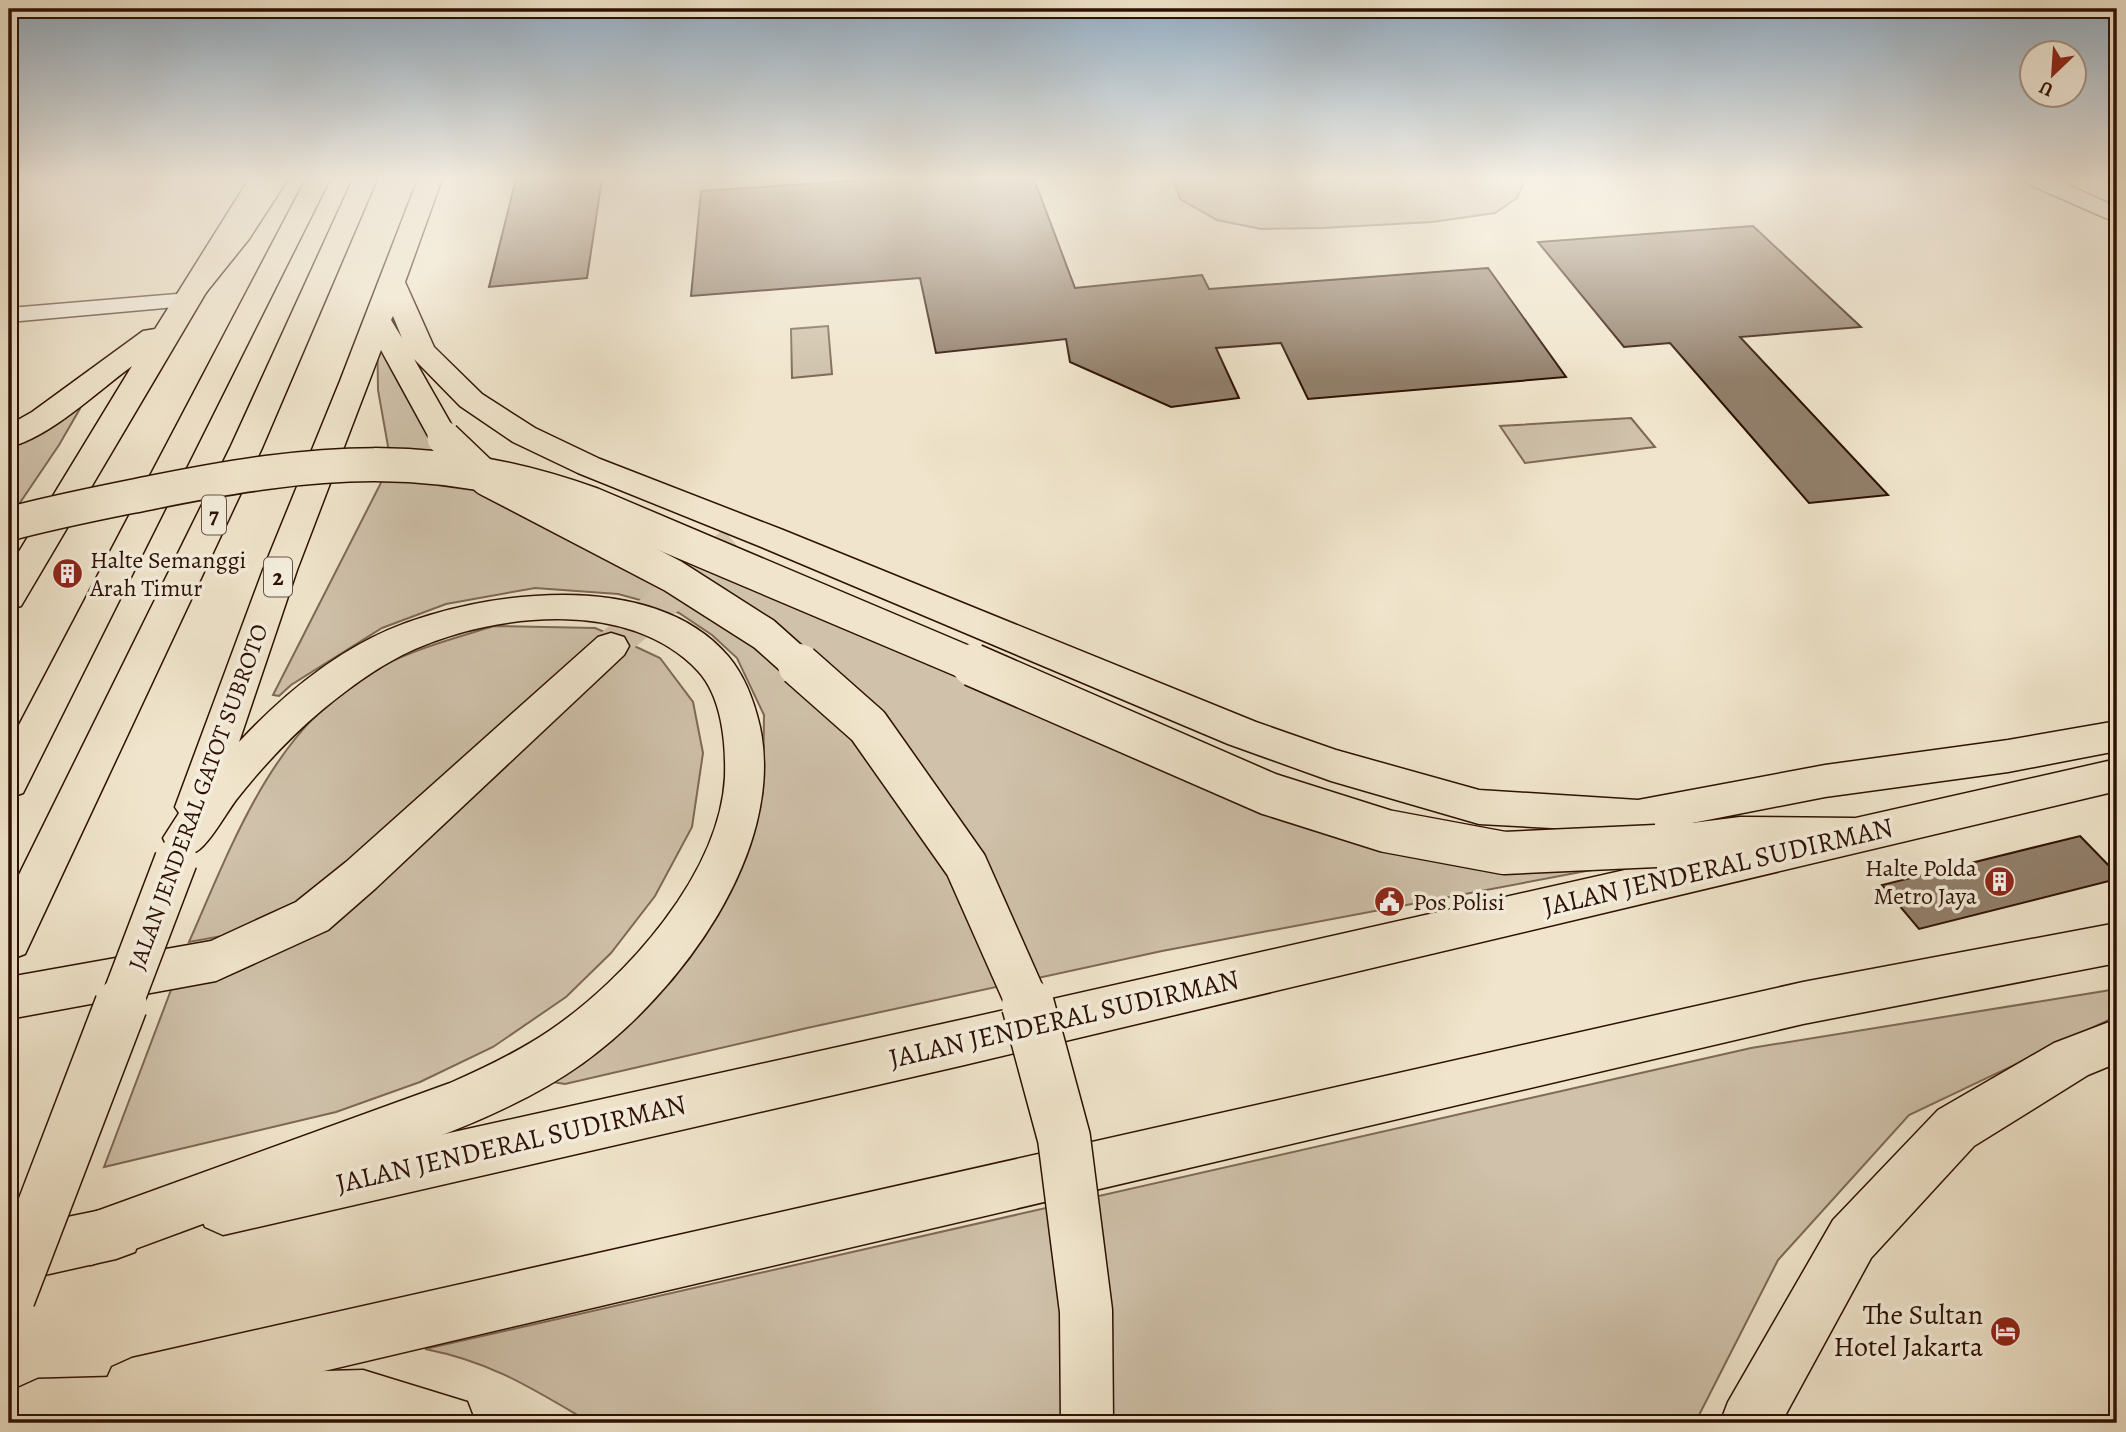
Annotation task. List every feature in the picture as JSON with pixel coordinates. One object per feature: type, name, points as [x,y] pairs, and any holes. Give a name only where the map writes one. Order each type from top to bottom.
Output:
[{"type":"main road","points":[[9,597],[221,246]]},
{"type":"main road","points":[[9,438],[43,418],[123,362],[188,301],[231,246]]},
{"type":"main road","points":[[9,782],[284,246]]},
{"type":"main road","name":"7","points":[[9,940],[246,447],[335,246]]},
{"type":"main road","name":"JALAN JENDERAL GATOT SUBROTO","points":[[9,1297],[405,246]]},
{"type":"main road","points":[[392,282],[421,349],[471,400],[524,435],[589,466],[771,538],[1242,733],[1331,765],[1479,807],[1637,817],[1825,781],[2008,756],[2112,736]]},
{"type":"main road","points":[[377,319],[444,438],[487,479],[673,576],[764,634],[868,726],[966,866],[1032,1014],[1064,1138],[1086,1311],[1087,1423]]},
{"type":"main road","points":[[9,524],[191,484],[297,469],[391,463],[471,472],[571,496],[650,527],[1269,794],[1386,831],[1504,853],[1656,846],[1740,834],[1853,835]]},
{"type":"main road","points":[[734,542],[747,537],[771,538]]},
{"type":"main road","points":[[91,1239],[467,1101],[566,1046],[635,987],[682,932],[720,867],[741,812],[745,747],[733,692],[707,657],[670,631],[631,614],[576,605],[502,611],[435,626],[373,654],[328,683],[291,715],[236,772],[180,849]]},
{"type":"main road","points":[[9,998],[216,961],[312,916],[361,875],[611,646]]},
{"type":"main road","points":[[2042,792],[2112,736]]},
{"type":"main road","name":"JALAN JENDERAL SUDIRMAN","points":[[9,1256],[947,1046],[2117,775]]},
{"type":"main road","points":[[1740,834],[1825,781]]},
{"type":"main road","points":[[24,1412],[1790,1006],[2117,943]]},
{"type":"main road","points":[[1749,1423],[1791,1343],[1852,1239],[1956,1128],[2071,1059],[2117,1041]]},
{"type":"main road","points":[[24,1412],[363,1399],[446,1423]]},
{"type":"street","points":[[9,315],[188,301]]},
{"type":"shaded area","points":[[377,319],[482,474],[1022,686],[1504,853],[1783,834],[1162,951],[565,1084],[553,1082],[703,929],[747,852],[763,791],[764,715],[737,658],[712,635],[679,613],[618,594],[535,588],[446,604],[382,628],[291,685],[279,696],[273,695],[391,463],[378,390]]},
{"type":"shaded area","points":[[828,326],[832,374],[792,378],[791,329]]},
{"type":"shaded area","points":[[89,393],[59,445],[9,519],[9,438]]},
{"type":"shaded area","points":[[1631,418],[1655,447],[1525,463],[1500,426]]},
{"type":"shaded area","points":[[494,626],[595,628],[607,633],[319,889],[295,906],[233,934],[189,942],[257,796],[278,762],[329,702],[361,678],[392,661]]},
{"type":"shaded area","points":[[630,644],[660,658],[693,702],[703,753],[692,827],[655,896],[611,953],[566,997],[493,1047],[420,1082],[336,1112],[104,1167],[174,982],[209,975]]},
{"type":"shaded area","points":[[2117,989],[2117,1016],[1909,1115],[1778,1260],[1695,1423],[591,1423],[492,1369],[425,1349],[1751,1048]]},
{"type":"building","points":[[499,246],[592,246],[587,278],[489,287]]},
{"type":"building","points":[[696,246],[1059,246],[1075,288],[1202,275],[1209,289],[1488,268],[1566,377],[1308,399],[1281,343],[1216,348],[1239,398],[1171,407],[1070,362],[1066,339],[936,353],[920,278],[691,296]]},
{"type":"building","points":[[1541,246],[1774,246],[1861,327],[1740,337],[1888,495],[1809,503],[1670,343],[1624,347]]},
{"type":"building","name":"Halte Polda Metro Jaya","points":[[2080,836],[2117,874],[2117,879],[1919,929],[1882,885]]},
{"type":"tunnel","points":[[611,646],[734,542]]},
{"type":"place","name":"Halte Semanggi Arah Timur","points":[[67,574]]},
{"type":"place","name":"Halte Polda Metro Jaya","points":[[2000,882]]},
{"type":"place","name":"Pos Polisi","points":[[1390,902]]},
{"type":"place","name":"The Sultan Hotel Jakarta","points":[[2006,1331]]}]
